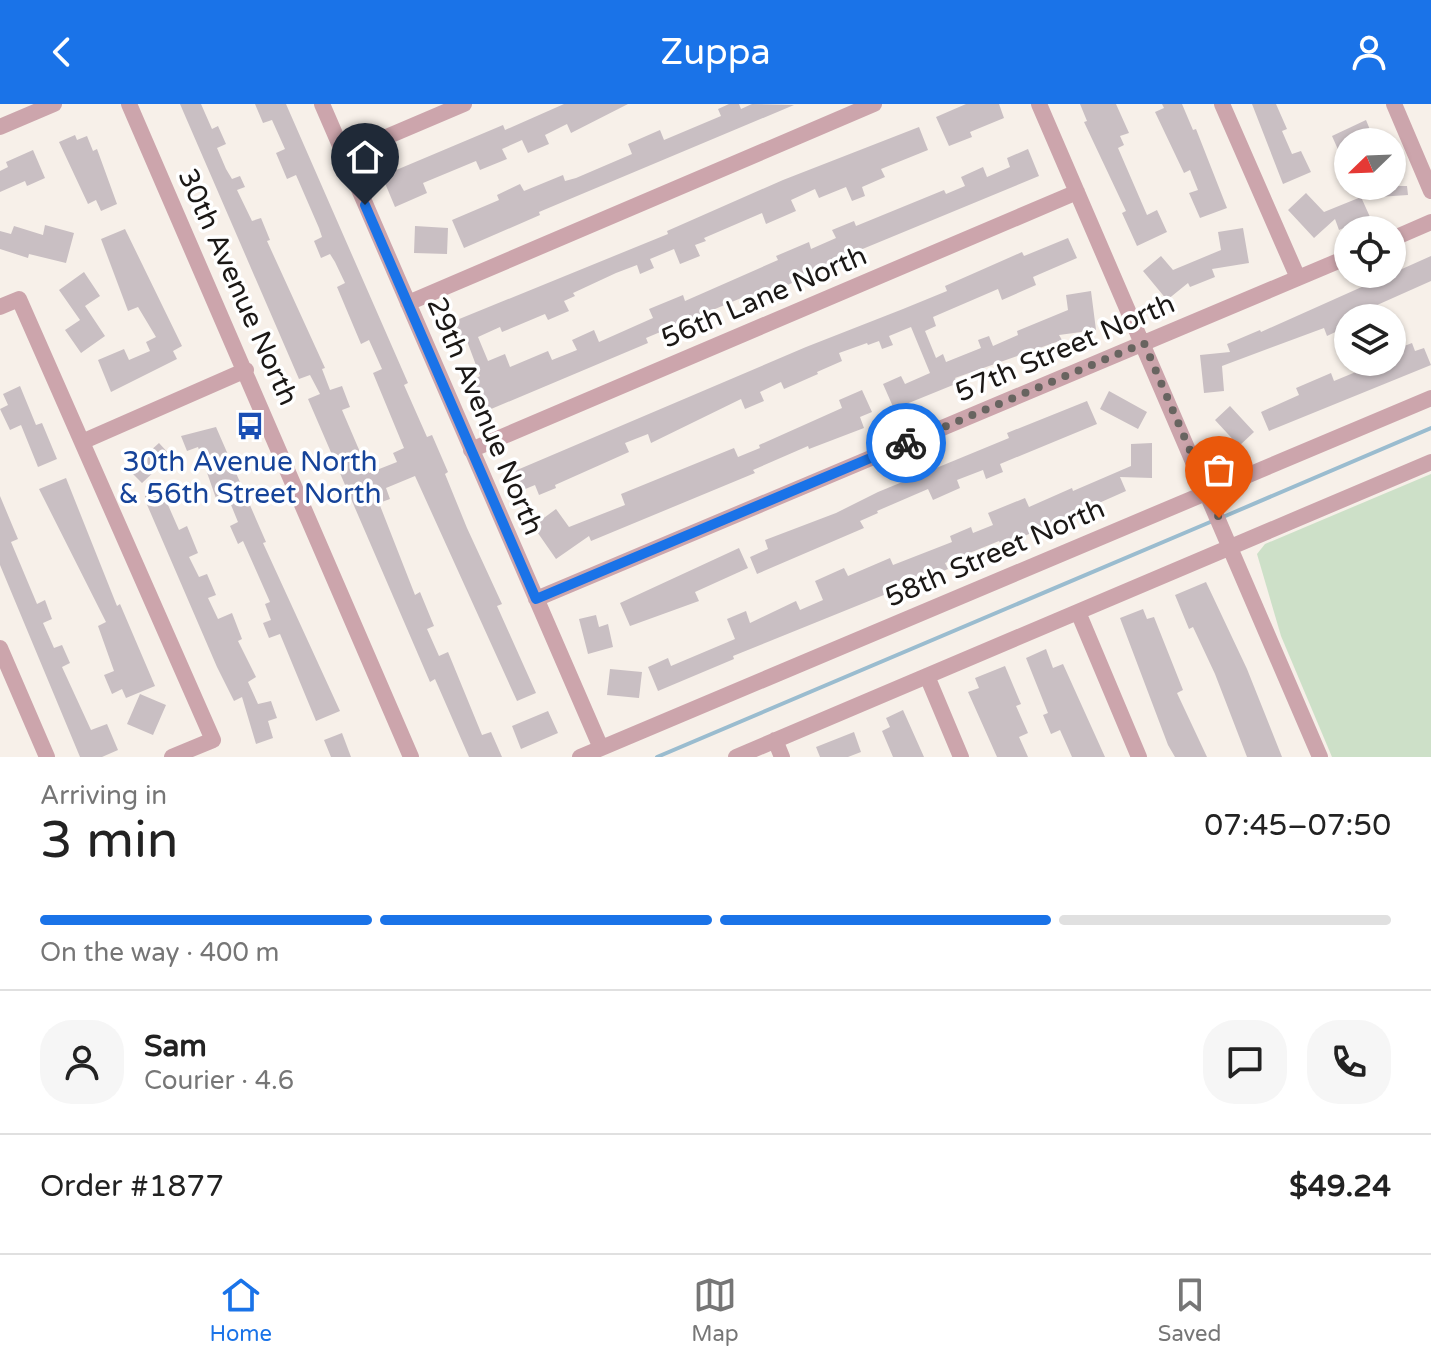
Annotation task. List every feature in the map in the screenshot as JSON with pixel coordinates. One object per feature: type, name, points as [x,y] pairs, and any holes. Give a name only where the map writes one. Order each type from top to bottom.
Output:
[{"type":"street","points":[[0,127],[54,104]]},
{"type":"street","name":"30th Avenue North","points":[[129,104],[411,757]]},
{"type":"street","name":"29th Avenue North","points":[[322,104],[601,748]]},
{"type":"street","points":[[344,155],[464,104]]},
{"type":"street","points":[[408,303],[874,104]]},
{"type":"street","points":[[1039,104],[1320,757]]},
{"type":"street","points":[[1222,104],[1298,278]]},
{"type":"street","points":[[1394,104],[1431,191]]},
{"type":"street","name":"56th Lane North","points":[[471,450],[1077,192]]},
{"type":"street","points":[[1406,233],[1431,222]]},
{"type":"street","name":"57th Street North","points":[[536,599],[1334,263]]},
{"type":"street","points":[[0,307],[19,299],[213,740],[172,757]]},
{"type":"street","points":[[84,441],[246,370]]},
{"type":"street","name":"58th Street North","points":[[580,757],[1209,495],[1431,398]]},
{"type":"street","points":[[736,757],[1078,612],[1229,543],[1431,462]]},
{"type":"street","points":[[1078,612],[1139,757]]},
{"type":"street","points":[[0,648],[47,757]]},
{"type":"street","points":[[927,676],[961,757]]},
{"type":"street","points":[[775,740],[782,757]]},
{"type":"green space","points":[[1431,474],[1431,757],[1332,757],[1281,636],[1257,554],[1265,544]]},
{"type":"building","points":[[180,104],[201,104],[212,129],[218,126],[226,144],[217,148],[232,179],[240,176],[245,187],[237,190],[252,221],[261,218],[270,240],[267,241],[325,368],[322,369],[330,390],[342,386],[350,407],[342,410],[369,473],[397,462],[393,453],[404,448],[373,373],[382,369],[369,340],[361,344],[337,287],[345,283],[330,254],[321,258],[314,241],[322,237],[319,228],[296,175],[287,179],[276,153],[285,149],[272,120],[263,123],[255,104],[286,104],[408,383],[404,385],[427,437],[432,435],[448,472],[445,474],[467,528],[502,604],[497,606],[536,693],[517,701],[415,476],[386,488],[390,499],[379,503],[415,595],[420,592],[434,626],[427,629],[439,656],[448,652],[482,735],[491,732],[502,757],[469,757],[435,679],[430,682],[308,399],[320,394],[310,375],[299,379]]},
{"type":"building","points":[[564,104],[628,104],[571,133],[567,124],[545,135],[549,144],[528,153],[522,140],[502,149],[507,159],[480,170],[476,161],[423,183],[427,193],[395,207],[382,176],[503,125],[505,130]]},
{"type":"building","points":[[739,104],[741,109],[752,104],[794,105],[539,212],[540,215],[464,248],[452,220],[499,200],[497,195],[520,184],[524,191],[563,175],[565,181],[576,178],[632,154],[628,144],[660,130],[664,140],[721,116],[718,109]]},
{"type":"building","points":[[966,104],[999,104],[1004,118],[970,132],[972,137],[949,146],[936,117]]},
{"type":"building","points":[[1080,104],[1116,104],[1129,133],[1120,136],[1124,145],[1118,148],[1147,215],[1157,210],[1167,232],[1137,246],[1122,213],[1126,211],[1084,122],[1087,121]]},
{"type":"building","points":[[1162,104],[1182,104],[1193,130],[1196,129],[1227,208],[1200,218],[1189,193],[1198,190],[1190,170],[1184,173],[1155,112],[1164,108]]},
{"type":"building","points":[[1252,104],[1276,104],[1287,129],[1282,131],[1292,154],[1301,151],[1311,172],[1283,184]]},
{"type":"building","points":[[1366,120],[1369,128],[1349,128]]},
{"type":"building","points":[[919,127],[928,150],[881,169],[885,177],[862,187],[865,196],[852,201],[846,187],[819,198],[815,189],[791,200],[796,211],[766,224],[762,213],[704,238],[706,241],[695,245],[700,256],[680,264],[674,249],[650,259],[654,268],[640,274],[637,265],[616,273],[573,293],[575,296],[564,301],[569,311],[548,320],[545,314],[502,332],[500,327],[478,337],[488,361],[505,354],[510,367],[548,351],[552,360],[577,350],[572,340],[594,330],[599,342],[653,318],[649,309],[683,295],[685,301],[778,260],[776,256],[809,242],[811,249],[836,238],[832,230],[854,221],[856,226],[944,190],[946,194],[965,186],[961,177],[983,167],[987,177],[1010,167],[1007,158],[1028,149],[1039,176],[819,267],[820,270],[749,303],[746,296],[646,338],[648,343],[484,412],[471,381],[480,376],[467,341],[456,346],[447,324],[668,234],[667,231],[783,180]]},
{"type":"building","points":[[75,135],[77,140],[87,136],[93,151],[97,149],[117,204],[101,211],[96,200],[88,204],[59,142]]},
{"type":"building","points":[[33,150],[45,178],[27,186],[25,181],[0,192],[0,171],[8,167],[6,162]]},
{"type":"building","points":[[1306,193],[1324,212],[1354,200],[1362,200],[1370,216],[1334,216],[1334,220],[1314,238],[1288,210]]},
{"type":"building","points":[[45,225],[74,233],[66,263],[29,254],[28,258],[0,249],[0,231],[11,234],[14,226],[43,235]]},
{"type":"building","points":[[415,226],[448,228],[447,254],[414,253]]},
{"type":"building","points":[[1243,228],[1249,263],[1212,269],[1215,277],[1190,287],[1188,283],[1167,300],[1143,271],[1161,256],[1173,270],[1221,250],[1218,232]]},
{"type":"building","points":[[125,229],[182,346],[173,351],[177,359],[111,392],[98,360],[124,349],[129,360],[150,351],[146,342],[156,337],[138,307],[128,311],[101,239]]},
{"type":"building","points":[[1068,238],[1077,258],[1033,277],[1036,285],[1002,300],[998,289],[933,317],[936,326],[925,331],[936,358],[943,354],[946,362],[981,348],[978,340],[989,336],[993,346],[1018,335],[1017,331],[1068,310],[1066,295],[1091,291],[1096,330],[1059,335],[1062,340],[955,378],[958,383],[894,409],[883,384],[901,376],[905,384],[930,373],[911,327],[889,336],[893,345],[882,349],[879,341],[867,343],[839,353],[842,361],[818,374],[784,389],[781,382],[760,392],[764,401],[745,409],[741,399],[651,443],[648,434],[625,443],[629,452],[555,485],[556,488],[539,495],[535,485],[518,492],[510,473],[806,347],[947,291],[945,286],[1022,252],[1024,256]]},
{"type":"building","points":[[1431,256],[1431,281],[1379,304],[1334,304],[1334,333],[1327,336],[1324,328],[1222,366],[1224,391],[1204,393],[1200,355],[1230,352],[1227,344],[1359,288],[1406,288],[1406,267]]},
{"type":"building","points":[[84,272],[100,296],[85,306],[105,336],[81,353],[65,330],[80,320],[59,290]]},
{"type":"building","points":[[1412,343],[1415,351],[1424,348],[1431,365],[1406,375],[1406,345]]},
{"type":"building","points":[[1331,373],[1334,381],[1346,376],[1404,376],[1269,431],[1261,412],[1299,395],[1296,388]]},
{"type":"building","points":[[20,386],[36,425],[42,423],[57,459],[38,467],[21,425],[10,430],[0,409],[8,405],[3,394]]},
{"type":"building","points":[[862,390],[872,412],[860,417],[864,428],[809,449],[808,446],[753,470],[755,473],[591,541],[589,536],[556,559],[533,526],[556,509],[569,527],[625,505],[621,494],[734,448],[738,457],[760,448],[759,445],[842,408],[839,400]]},
{"type":"building","points":[[1109,391],[1147,412],[1138,429],[1100,409]]},
{"type":"building","points":[[1087,401],[1097,424],[1000,464],[1003,472],[986,479],[983,470],[957,480],[960,488],[933,500],[928,489],[877,511],[860,521],[864,528],[757,574],[750,557],[768,549],[765,540],[836,513],[878,492],[1009,438],[1007,433]]},
{"type":"building","points":[[1230,406],[1254,432],[1239,446],[1215,420]]},
{"type":"building","points":[[216,427],[266,542],[263,543],[340,711],[316,721],[280,634],[269,638],[263,623],[271,620],[265,604],[270,602],[243,541],[238,544],[230,526],[238,522],[229,500],[218,504],[198,447],[187,451],[181,436]]},
{"type":"building","points":[[159,443],[171,456],[142,483],[129,470]]},
{"type":"building","points":[[1152,443],[1152,478],[1120,477],[1126,491],[1002,546],[999,541],[945,563],[948,569],[733,656],[734,659],[658,691],[648,667],[668,658],[671,666],[735,639],[727,619],[746,611],[750,623],[796,601],[800,610],[823,600],[815,581],[844,568],[848,576],[890,558],[893,565],[952,542],[950,536],[971,527],[973,533],[993,525],[988,513],[1025,498],[1029,507],[1131,466],[1131,444]]},
{"type":"building","points":[[66,478],[117,606],[120,604],[155,686],[126,698],[122,689],[112,694],[104,675],[114,671],[98,626],[106,622],[39,489]]},
{"type":"building","points":[[161,489],[179,530],[187,526],[198,553],[189,557],[199,577],[207,574],[216,595],[208,598],[218,619],[232,613],[242,639],[238,641],[256,677],[248,682],[258,704],[271,701],[277,718],[268,721],[273,738],[256,744],[242,697],[234,701],[217,667],[145,500],[145,496]]},
{"type":"building","points":[[0,496],[18,539],[11,542],[37,604],[45,600],[52,619],[43,623],[54,648],[62,645],[70,663],[62,667],[91,730],[107,724],[118,750],[102,757],[80,757],[0,565]]},
{"type":"building","points":[[739,548],[748,568],[695,592],[699,601],[630,626],[620,603]]},
{"type":"building","points":[[1206,582],[1247,669],[1282,757],[1247,757],[1215,674],[1193,627],[1189,629],[1175,595]]},
{"type":"building","points":[[1143,609],[1147,619],[1154,617],[1183,690],[1177,693],[1207,757],[1175,757],[1168,745],[1120,618]]},
{"type":"building","points":[[596,615],[599,627],[608,624],[613,647],[588,654],[579,619]]},
{"type":"building","points":[[1046,649],[1053,668],[1063,664],[1105,757],[1072,757],[1060,730],[1051,734],[1043,715],[1048,713],[1026,658]]},
{"type":"building","points":[[1005,666],[1021,704],[1016,706],[1028,733],[1019,737],[1028,757],[997,757],[968,692],[979,688],[975,678]]},
{"type":"building","points":[[610,669],[642,672],[639,698],[607,695]]},
{"type":"building","points":[[140,694],[166,705],[153,735],[127,724]]},
{"type":"building","points":[[903,710],[924,757],[893,757],[882,731],[890,727],[886,718]]},
{"type":"building","points":[[548,711],[558,733],[521,749],[512,726]]},
{"type":"building","points":[[854,732],[861,752],[848,757],[820,757],[816,747]]},
{"type":"building","points":[[342,733],[351,757],[331,757],[324,740]]},
{"type":"waterway","points":[[1223,517],[1431,428]]},
{"type":"waterway","points":[[657,757],[1215,520]]},
{"type":"way so far","points":[[906,443],[1144,343],[1219,518]]},
{"type":"place","name":"30th Avenue North & 56th Street North","points":[[250,426]]},
{"type":"route","points":[[365,205],[536,599],[906,443]]}]
